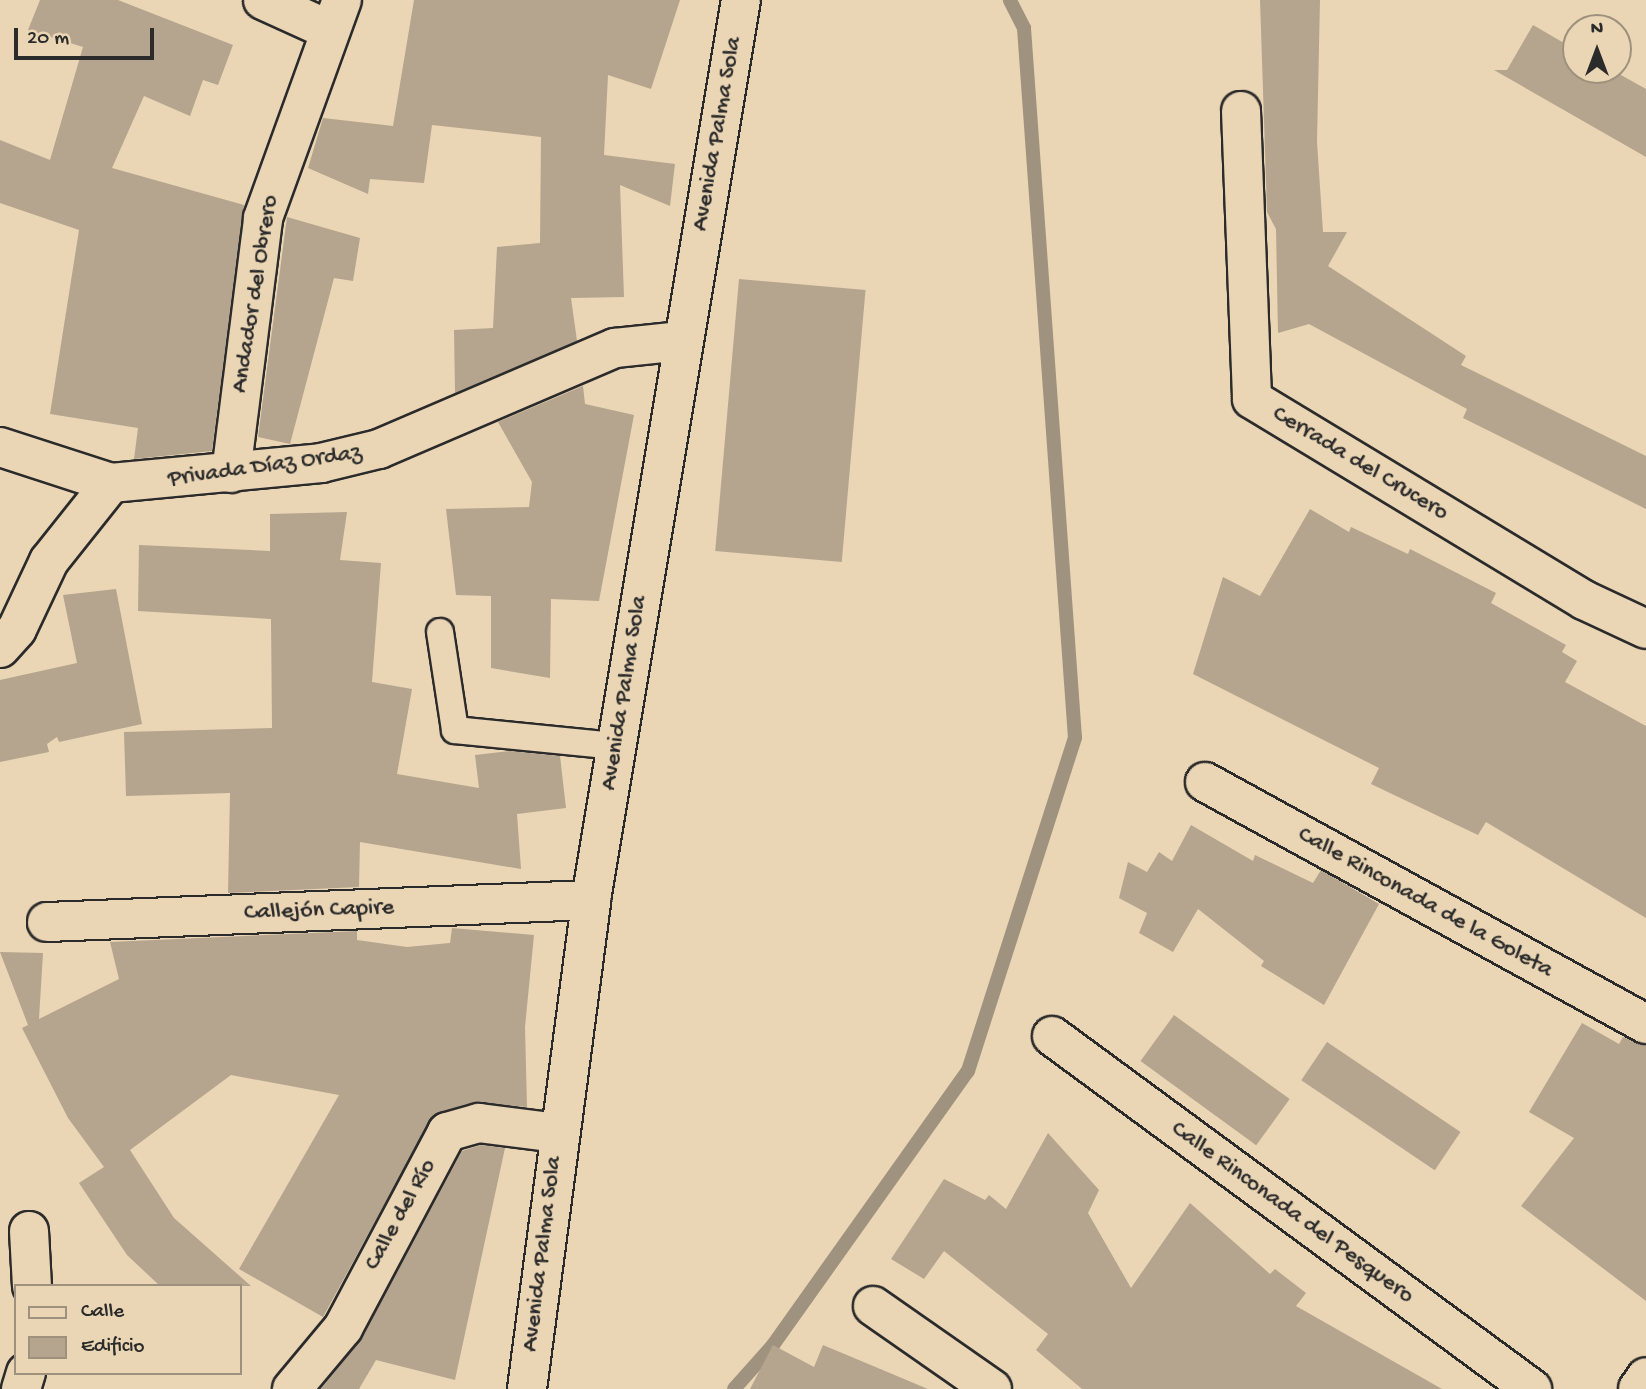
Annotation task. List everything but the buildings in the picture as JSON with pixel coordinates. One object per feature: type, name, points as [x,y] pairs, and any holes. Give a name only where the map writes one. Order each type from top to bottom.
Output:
[{"type":"street","points":[[263,0],[335,15]]},
{"type":"street","name":"Avenida Palma Sola","points":[[527,1389],[557,1133],[591,900],[682,341],[741,0]]},
{"type":"street","name":"Andador del Obrero","points":[[231,473],[263,218],[335,15]]},
{"type":"street","name":"Cerrada del Crucero","points":[[1241,111],[1252,399],[1584,600],[1646,629]]},
{"type":"street","name":"Privada Díaz Ordaz","points":[[0,447],[111,483],[321,463],[379,449],[615,348],[682,341]]},
{"type":"street","points":[[0,649],[16,629],[49,561],[111,483]]},
{"type":"street","name":"Calle Rinconada de la Goleta","points":[[1205,782],[1646,1024]]},
{"type":"street","name":"Callejón Capire","points":[[47,922],[591,900]]},
{"type":"street","name":"Calle Rinconada del Pesquero","points":[[1052,1036],[1532,1389]]},
{"type":"street","name":"Calle del Río","points":[[292,1389],[342,1328],[447,1132],[479,1123],[557,1133]]},
{"type":"street","points":[[29,1231],[32,1284]]},
{"type":"street","points":[[873,1306],[992,1389]]},
{"type":"street","points":[[1638,1389],[1646,1377]]},
{"type":"lane","points":[[440,632],[455,730],[616,746]]},
{"type":"waterway","points":[[734,1389],[773,1345],[968,1071],[1075,738],[1024,28],[1010,0]]}]
